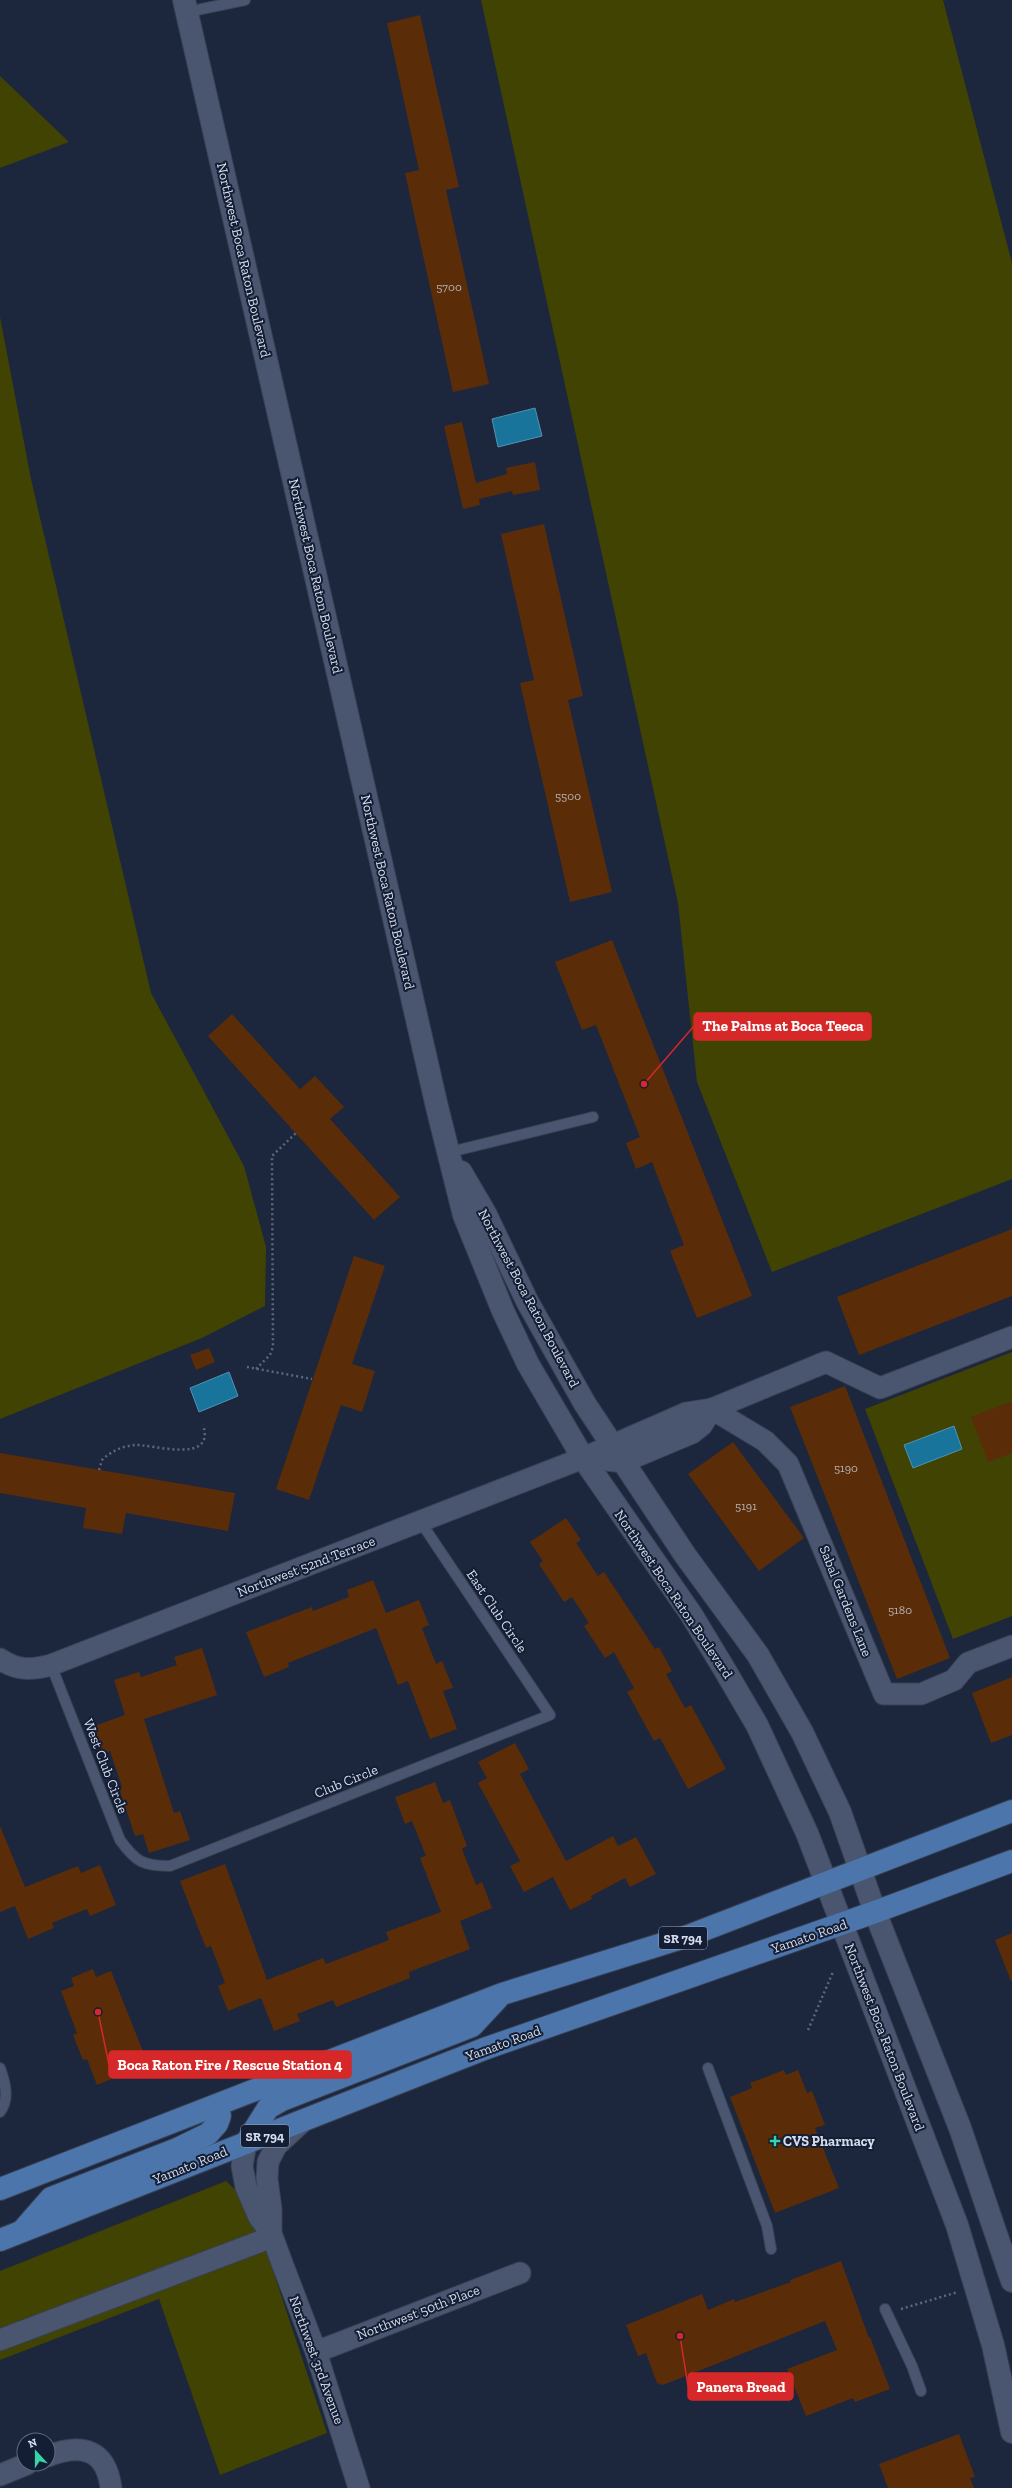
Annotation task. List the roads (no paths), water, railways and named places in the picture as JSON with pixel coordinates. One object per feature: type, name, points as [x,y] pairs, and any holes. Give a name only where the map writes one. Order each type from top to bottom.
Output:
[{"type":"main road","name":"SR 794","points":[[0,2189],[217,2106],[502,1994],[688,1936],[861,1871],[1012,1811]]},
{"type":"main road","name":"Yamato Road","points":[[0,2240],[491,2047],[875,1912],[1012,1861]]},
{"type":"main road","points":[[246,2143],[268,2108],[282,2100],[472,2026],[502,1994]]},
{"type":"main road","points":[[21,2232],[51,2198],[177,2149],[208,2134],[218,2120],[217,2106]]},
{"type":"street","name":"Northwest Boca Raton Boulevard","points":[[186,6],[434,1092],[450,1152],[464,1215],[503,1311],[528,1364],[583,1458],[691,1614],[757,1725],[807,1833],[936,2167],[976,2286],[999,2368],[1012,2432]]},
{"type":"street","name":"Northwest Boca Raton Boulevard","points":[[450,1152],[485,1213],[538,1320],[585,1404],[623,1462],[777,1686],[823,1774],[840,1812],[875,1912],[960,2128],[1012,2281]]},
{"type":"street","points":[[611,1444],[686,1413],[712,1409],[826,1362],[880,1388],[1012,1337]]},
{"type":"street","points":[[583,1458],[623,1462],[692,1432],[702,1425],[712,1409]]},
{"type":"street","name":"Sabal Gardens Lane","points":[[712,1409],[765,1441],[788,1464],[884,1694],[921,1694],[954,1680],[968,1663],[1012,1646]]},
{"type":"street","name":"Northwest 52nd Terrace","points":[[0,1659],[12,1667],[32,1670],[51,1665],[583,1458],[611,1444]]},
{"type":"street","name":"Northwest 3rd Avenue","points":[[271,2235],[272,2209],[267,2179],[268,2162],[276,2146],[304,2120]]},
{"type":"street","name":"Northwest 3rd Avenue","points":[[246,2143],[242,2166],[246,2188],[259,2217],[271,2235],[316,2352],[359,2488]]},
{"type":"street","points":[[0,2340],[271,2235]]},
{"type":"street","name":"Northwest 50th Place","points":[[316,2352],[520,2273]]},
{"type":"street","points":[[56,2454],[75,2448],[93,2452],[104,2463],[111,2488]]},
{"type":"street","points":[[0,2475],[16,2468]]},
{"type":"lane","points":[[186,6],[245,0]]},
{"type":"lane","points":[[450,1152],[593,1117]]},
{"type":"lane","name":"East Club Circle","points":[[420,1521],[550,1715]]},
{"type":"lane","name":"West Club Circle","points":[[51,1665],[120,1840],[132,1856],[150,1866]]},
{"type":"lane","name":"Club Circle","points":[[150,1866],[170,1866],[550,1715]]},
{"type":"lane","points":[[0,2068],[6,2084],[5,2106],[0,2112]]},
{"type":"lane","points":[[708,2068],[767,2226],[770,2249]]},
{"type":"lane","points":[[885,2309],[912,2366],[921,2391]]},
{"type":"water","points":[[535,408],[542,436],[498,447],[492,419]]},
{"type":"water","points":[[229,1372],[238,1396],[199,1412],[190,1388]]},
{"type":"water","points":[[954,1426],[962,1449],[913,1468],[904,1445]]},
{"type":"place","name":"The Palms at Boca Teeca","points":[[644,1084]]},
{"type":"place","name":"Boca Raton Fire / Rescue Station 4","points":[[98,2012]]},
{"type":"place","name":"CVS Pharmacy","points":[[775,2141]]},
{"type":"place","name":"Panera Bread","points":[[680,2336]]}]
